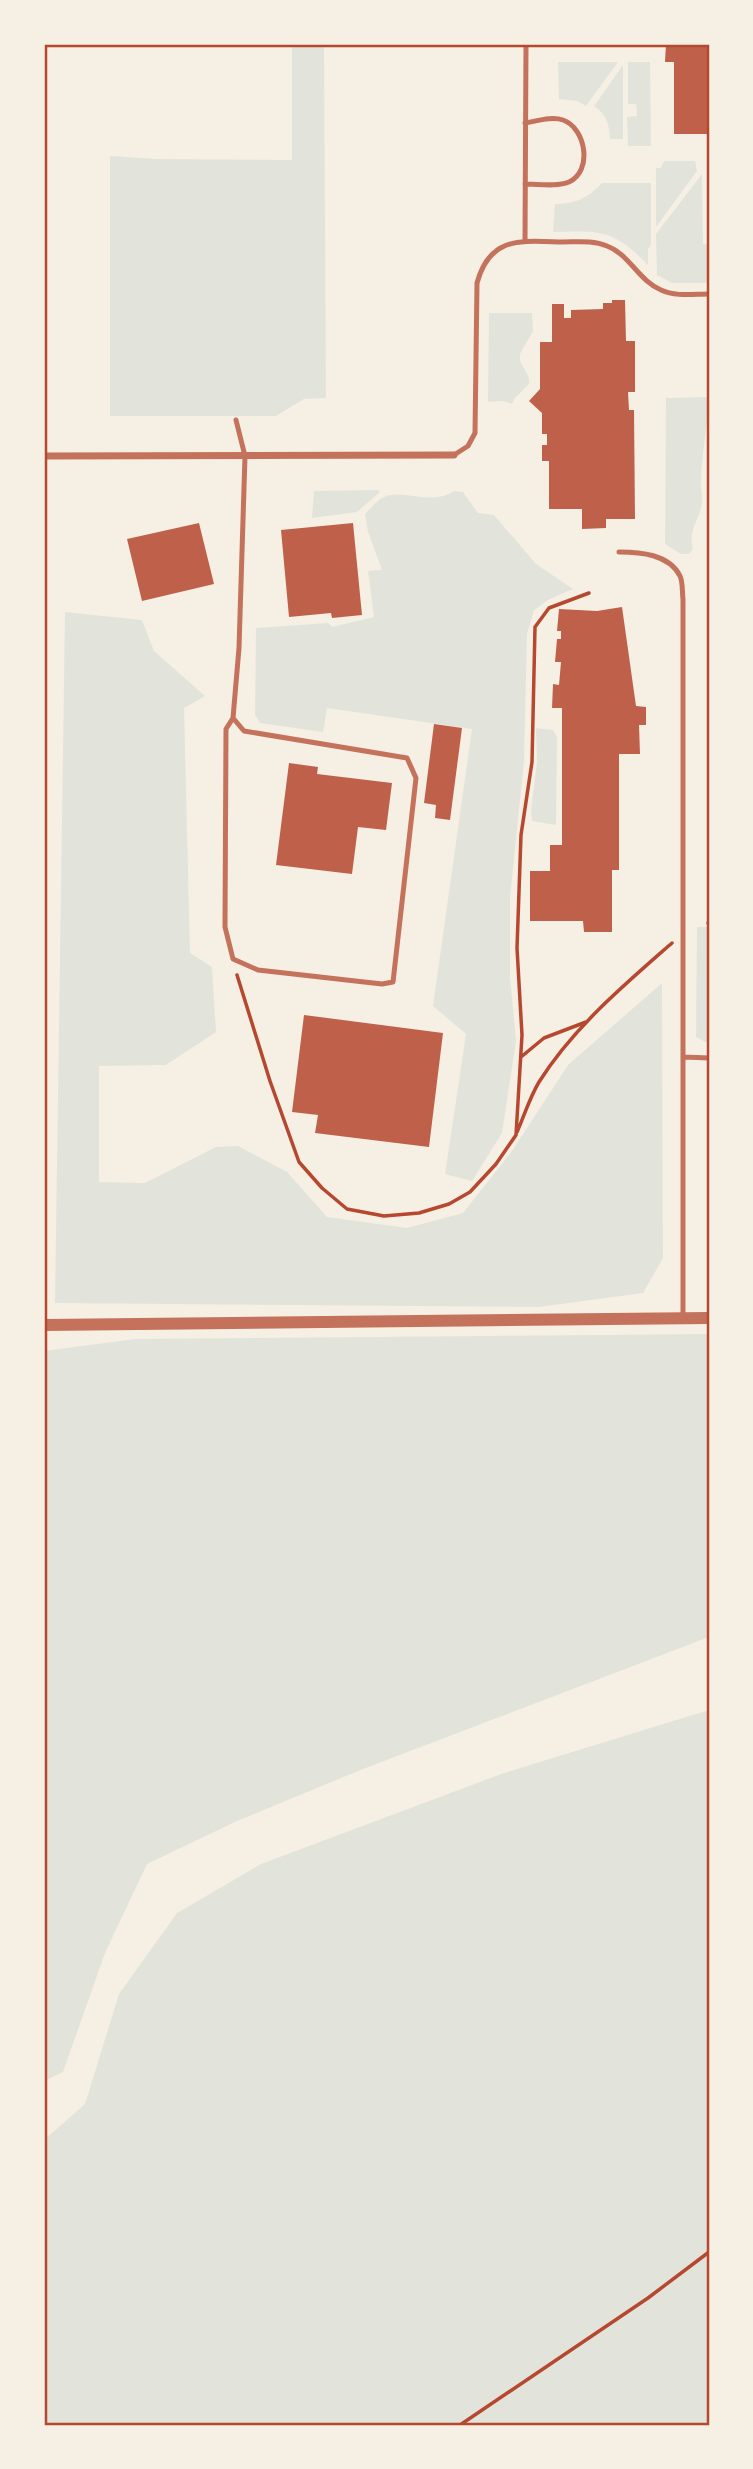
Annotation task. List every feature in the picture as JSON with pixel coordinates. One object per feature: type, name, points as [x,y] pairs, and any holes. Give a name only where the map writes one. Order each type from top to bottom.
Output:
[{"type":"street","points":[[44,456],[454,455]]},
{"type":"street","points":[[44,1325],[709,1318]]},
{"type":"lane","points":[[525,241],[526,44]]},
{"type":"lane","points":[[525,123],[561,119],[574,126],[580,135],[583,152],[583,163],[578,175],[570,181],[557,185],[525,184]]},
{"type":"lane","points":[[454,455],[468,446],[475,433],[477,283],[481,266],[500,247],[511,242],[525,241],[592,242],[621,254],[653,286],[664,292],[709,294]]},
{"type":"lane","points":[[233,718],[244,731],[407,758],[416,778],[393,982],[382,985],[258,970],[233,959],[225,927],[226,729],[233,718],[239,648],[245,456],[236,420]]},
{"type":"lane","points":[[619,552],[642,552],[670,565],[680,577],[683,599],[683,1319]]},
{"type":"lane","points":[[684,1058],[709,1058]]},
{"type":"path","points":[[516,1135],[522,1035],[517,948],[521,835],[532,762],[535,627],[549,608],[589,593]]},
{"type":"path","points":[[233,959],[270,1081],[299,1162],[322,1188],[347,1209],[384,1216],[419,1213],[449,1204],[470,1192],[496,1164],[516,1135],[538,1084],[570,1039],[684,932]]},
{"type":"path","points":[[521,1057],[544,1038],[588,1021]]},
{"type":"path","points":[[460,2425],[637,2305],[709,2252]]},
{"type":"shaded area","points":[[292,44],[324,44],[326,398],[304,399],[276,416],[110,416],[110,156],[292,160]]},
{"type":"shaded area","points":[[558,62],[618,62],[586,106],[577,101],[559,99]]},
{"type":"shaded area","points":[[628,62],[650,62],[651,146],[628,146],[627,117],[637,116],[636,104],[628,104]]},
{"type":"shaded area","points":[[623,65],[623,139],[610,139],[606,120],[594,106]]},
{"type":"shaded area","points":[[664,161],[695,161],[697,171],[656,227],[656,168],[661,168]]},
{"type":"shaded area","points":[[702,174],[703,244],[709,244],[709,281],[672,283],[657,275],[656,234]]},
{"type":"shaded area","points":[[602,183],[651,183],[651,245],[648,249],[648,265],[615,238],[595,233],[553,232],[555,204],[581,199]]},
{"type":"shaded area","points":[[489,313],[532,313],[533,331],[520,354],[529,384],[512,404],[503,401],[488,402]]},
{"type":"shaded area","points":[[708,397],[701,508],[693,530],[693,549],[689,554],[681,554],[665,544],[666,398]]},
{"type":"shaded area","points":[[314,491],[380,492],[357,512],[312,518]]},
{"type":"shaded area","points":[[454,491],[463,492],[478,513],[494,515],[536,564],[573,589],[548,600],[534,610],[527,634],[524,761],[510,898],[510,977],[516,1041],[502,1133],[472,1181],[445,1174],[466,1034],[433,1006],[472,729],[327,708],[323,732],[260,723],[255,715],[256,628],[328,623],[332,627],[374,617],[368,571],[382,570],[368,532],[365,514],[382,498],[390,495],[435,497]]},
{"type":"shaded area","points":[[65,612],[142,620],[154,651],[205,696],[184,708],[190,953],[212,967],[216,1032],[166,1065],[99,1066],[99,1182],[145,1183],[216,1147],[238,1146],[287,1172],[327,1217],[407,1228],[463,1213],[512,1151],[568,1065],[662,983],[663,1258],[643,1293],[539,1307],[55,1303]]},
{"type":"shaded area","points":[[536,728],[553,730],[557,737],[556,825],[532,821],[537,763]]},
{"type":"shaded area","points":[[697,927],[709,927],[709,1044],[696,1037]]},
{"type":"shaded area","points":[[709,1334],[709,1637],[363,1769],[237,1821],[147,1864],[105,1953],[63,2072],[44,2081],[44,1351],[135,1339]]},
{"type":"shaded area","points":[[709,1710],[709,2425],[44,2425],[44,2140],[85,2104],[119,1994],[177,1913],[261,1864],[504,1773]]},
{"type":"building","points":[[666,44],[709,44],[709,134],[674,134],[674,62],[665,62]]},
{"type":"building","points":[[612,300],[625,300],[626,341],[635,341],[635,392],[628,392],[629,410],[634,410],[635,519],[606,519],[606,528],[582,529],[582,509],[549,509],[549,461],[542,461],[542,445],[547,445],[547,434],[542,434],[542,413],[529,401],[540,389],[540,342],[552,342],[552,304],[564,304],[564,318],[571,318],[571,310],[603,309],[603,303],[612,303]]},
{"type":"building","points":[[199,523],[214,584],[142,601],[127,539]]},
{"type":"building","points":[[353,523],[362,615],[332,618],[331,613],[289,617],[281,530]]},
{"type":"building","points":[[622,607],[636,706],[646,707],[646,725],[639,725],[640,754],[619,754],[619,870],[612,870],[612,932],[584,932],[583,921],[530,921],[530,871],[550,871],[550,845],[562,845],[562,708],[552,708],[553,684],[559,685],[561,662],[555,662],[557,639],[561,639],[561,631],[557,631],[559,609],[597,611]]},
{"type":"building","points":[[434,724],[462,728],[450,820],[435,818],[436,805],[424,803]]},
{"type":"building","points":[[289,763],[318,767],[317,774],[392,783],[386,830],[358,827],[352,874],[276,865]]},
{"type":"building","points":[[304,1015],[443,1033],[429,1147],[315,1133],[318,1115],[292,1112]]}]
